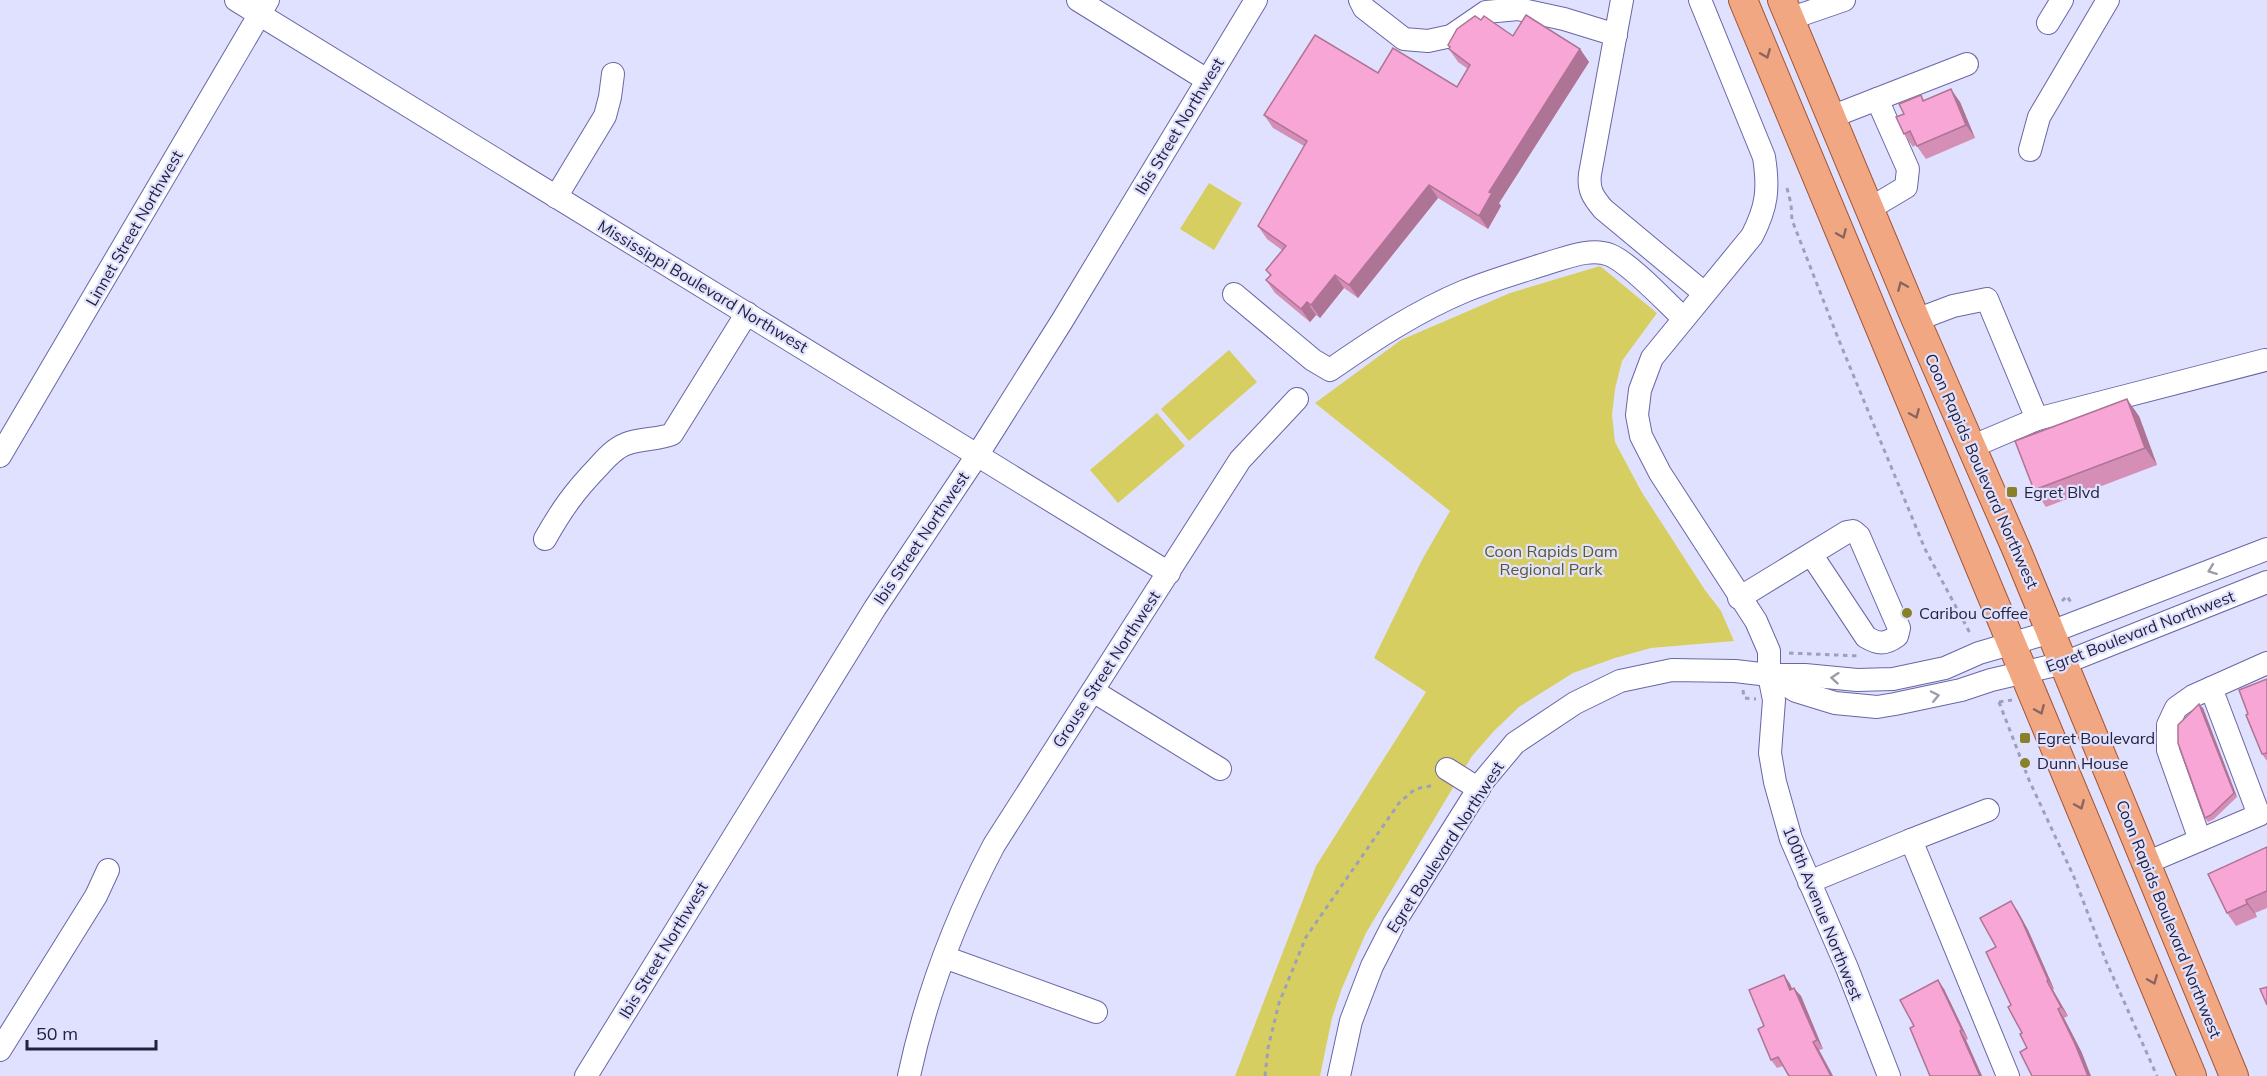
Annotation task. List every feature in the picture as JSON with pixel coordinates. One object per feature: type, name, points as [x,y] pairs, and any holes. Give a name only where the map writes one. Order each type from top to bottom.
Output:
[{"type":"main road","points":[[1743,0],[2192,1076]]},
{"type":"main road","name":"Coon Rapids Boulevard Northwest","points":[[1786,10],[1916,320],[2051,632],[2234,1076]]},
{"type":"street","name":"Mississippi Boulevard Northwest","points":[[236,0],[264,7],[556,197],[1169,573]]},
{"type":"street","points":[[1078,0],[1207,80]]},
{"type":"street","name":"Ibis Street Northwest","points":[[586,1076],[875,608],[978,454],[1062,321],[1256,0]]},
{"type":"street","points":[[1360,0],[1364,8],[1404,39],[1428,40],[1451,36],[1481,6],[1518,9],[1564,19],[1616,35]]},
{"type":"street","points":[[1622,0],[1590,174],[1589,184],[1592,196],[1603,209],[1704,293]]},
{"type":"street","name":"100th Avenue Northwest","points":[[1700,0],[1764,157],[1767,199],[1761,219],[1752,236],[1652,358],[1640,390],[1639,425],[1645,445],[1660,473],[1765,638],[1769,651],[1769,675],[1774,700],[1770,753],[1775,782],[1791,839],[1847,968],[1889,1076]]},
{"type":"street","points":[[1786,10],[1842,0]]},
{"type":"street","points":[[2048,23],[2062,0]]},
{"type":"street","points":[[2030,150],[2039,117],[2108,0]]},
{"type":"street","name":"Linnet Street Northwest","points":[[0,456],[264,7]]},
{"type":"street","points":[[1831,117],[1967,64]]},
{"type":"street","points":[[556,197],[605,116],[613,74]]},
{"type":"street","points":[[1869,209],[1906,188],[1908,169],[1877,99]]},
{"type":"street","points":[[1234,294],[1313,360],[1330,370],[1374,339],[1464,291],[1512,274],[1595,251],[1610,255],[1626,265],[1683,318]]},
{"type":"street","points":[[1916,320],[1953,306],[1987,299],[2037,419]]},
{"type":"street","points":[[545,539],[574,492],[613,451],[638,440],[672,434],[747,313]]},
{"type":"street","points":[[1971,447],[2037,419],[2265,360]]},
{"type":"street","name":"Grouse Street Northwest","points":[[909,1076],[924,1018],[944,957],[970,893],[994,844],[1240,460],[1297,399]]},
{"type":"street","points":[[1739,598],[1811,554],[1847,532],[1853,531],[1859,536],[1899,628],[1897,636],[1888,643],[1876,643],[1866,637],[1811,554]]},
{"type":"street","name":"Egret Boulevard Northwest","points":[[1339,1076],[1352,1021],[1372,966],[1394,923],[1494,767],[1515,743],[1575,703],[1620,681],[1654,672],[1681,669],[1735,670],[1769,675],[1893,679],[1945,668],[1979,653],[2051,632],[2267,549]]},
{"type":"street","name":"Egret Boulevard Northwest","points":[[1769,675],[1796,691],[1816,699],[1877,707],[1961,690],[1991,680],[2025,674],[2064,663],[2265,589]]},
{"type":"street","points":[[2200,840],[2168,750],[2168,725],[2176,708],[2193,696],[2267,663]]},
{"type":"street","points":[[2146,863],[2263,814],[2211,688]]},
{"type":"street","points":[[1093,691],[1220,769]]},
{"type":"street","points":[[1447,769],[1479,789]]},
{"type":"street","points":[[1809,882],[1989,810]]},
{"type":"street","points":[[1911,840],[2008,1076]]},
{"type":"street","points":[[0,1050],[96,896],[108,870]]},
{"type":"street","points":[[944,957],[1096,1012]]},
{"type":"path","points":[[1785,180],[1791,204],[1791,219],[1838,338],[1934,568],[1971,634]]},
{"type":"path","points":[[1999,702],[2030,780],[2074,877],[2106,961],[2157,1076]]},
{"type":"green space","points":[[1209,183],[1242,203],[1214,250],[1180,229]]},
{"type":"green space","name":"Coon Rapids Dam Regional Park","points":[[1600,266],[1657,313],[1622,361],[1612,415],[1615,442],[1641,491],[1721,611],[1734,641],[1651,648],[1615,658],[1573,673],[1519,707],[1472,756],[1366,933],[1342,988],[1332,1018],[1320,1076],[1235,1076],[1316,866],[1426,692],[1374,658],[1422,560],[1450,511],[1315,403],[1401,340],[1510,293]]},
{"type":"green space","points":[[1229,350],[1257,382],[1189,441],[1161,409]]},
{"type":"green space","points":[[1157,413],[1185,446],[1118,503],[1090,470]]},
{"type":"building","points":[[1526,15],[1580,49],[1489,192],[1492,193],[1479,216],[1429,185],[1349,285],[1335,275],[1311,305],[1307,302],[1301,309],[1266,280],[1271,275],[1266,270],[1286,246],[1258,226],[1307,141],[1264,115],[1315,35],[1378,73],[1393,48],[1457,87],[1470,65],[1449,49],[1448,45],[1457,29],[1475,16],[1481,20],[1484,16],[1513,36]]},
{"type":"building","points":[[1951,89],[1966,125],[1917,146],[1910,131],[1904,134],[1896,117],[1904,114],[1899,104],[1921,95],[1923,101]]},
{"type":"building","points":[[2127,399],[2145,448],[2034,490],[2015,441]]},
{"type":"building","points":[[2267,679],[2267,753],[2262,754],[2246,715],[2248,714],[2239,690]]},
{"type":"building","points":[[2199,704],[2234,793],[2205,818],[2178,743],[2178,725]]},
{"type":"building","points":[[2267,847],[2267,891],[2246,900],[2247,904],[2227,913],[2208,874]]},
{"type":"building","points":[[2011,901],[2061,1007],[2058,1009],[2088,1076],[2032,1076],[2020,1052],[2027,1048],[2008,1007],[2011,1005],[1986,952],[1996,947],[1980,918]]},
{"type":"building","points":[[1784,975],[1790,990],[1794,988],[1817,1040],[1813,1042],[1831,1076],[1789,1076],[1778,1057],[1771,1060],[1758,1029],[1764,1026],[1749,990]]},
{"type":"building","points":[[1938,980],[1962,1030],[1960,1031],[1980,1076],[1930,1076],[1910,1028],[1914,1026],[1900,1000]]},
{"type":"building","points":[[2267,987],[2267,1005],[2260,989]]},
{"type":"place","name":"Egret Blvd","points":[[2012,492]]},
{"type":"place","name":"Caribou Coffee","points":[[1907,613]]},
{"type":"place","name":"Egret Boulevard","points":[[2025,738]]},
{"type":"place","name":"Dunn House","points":[[2025,763]]}]
